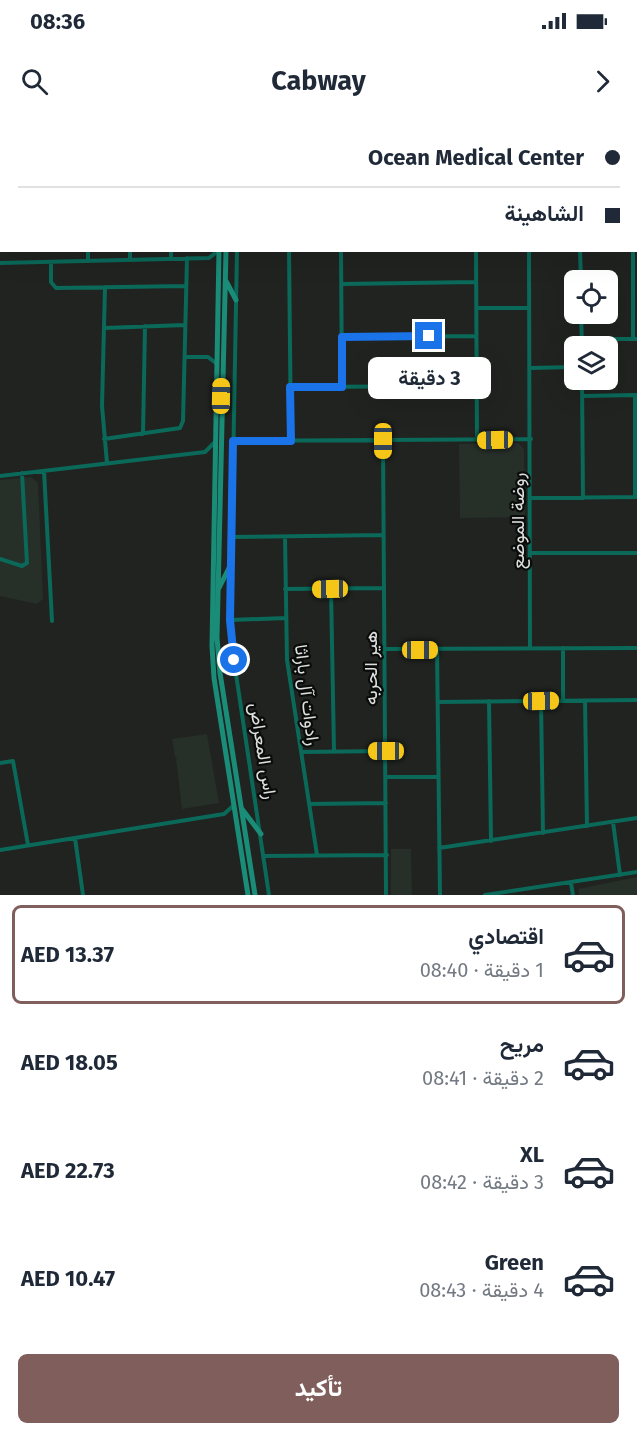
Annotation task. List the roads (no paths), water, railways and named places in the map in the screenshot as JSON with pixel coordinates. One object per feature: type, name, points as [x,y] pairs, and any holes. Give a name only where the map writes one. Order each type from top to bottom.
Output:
[{"type":"street","points":[[88,252],[88,261]]},
{"type":"street","points":[[130,252],[130,260]]},
{"type":"street","points":[[171,252],[171,259]]},
{"type":"street","points":[[208,258],[210,252]]},
{"type":"street","points":[[208,258],[216,252]]},
{"type":"street","name":"راس المعراض","points":[[219,252],[212,646],[214,678],[255,895]]},
{"type":"street","name":"راس المعراض","points":[[226,252],[218,592],[220,673],[248,895]]},
{"type":"street","name":"راس المعراض","points":[[237,252],[230,620],[234,665],[269,895]]},
{"type":"street","points":[[289,252],[291,441]]},
{"type":"street","points":[[341,252],[342,387]]},
{"type":"street","points":[[476,252],[477,440]]},
{"type":"street","name":"روضة الموضع","points":[[529,252],[530,648]]},
{"type":"street","points":[[580,252],[581,270]]},
{"type":"street","points":[[618,339],[635,339],[633,252]]},
{"type":"street","points":[[104,439],[180,428],[185,357],[187,258]]},
{"type":"street","points":[[0,264],[208,258],[219,266]]},
{"type":"street","points":[[51,262],[51,282],[56,288],[186,286]]},
{"type":"street","points":[[224,276],[236,300]]},
{"type":"street","points":[[341,284],[476,282]]},
{"type":"street","points":[[105,287],[102,406],[107,463]]},
{"type":"street","points":[[476,308],[529,308]]},
{"type":"street","points":[[105,328],[185,325]]},
{"type":"street","points":[[143,434],[145,326]]},
{"type":"street","points":[[342,337],[476,336]]},
{"type":"street","points":[[208,357],[217,348]]},
{"type":"street","points":[[185,357],[208,357],[217,364]]},
{"type":"street","points":[[530,368],[564,367]]},
{"type":"street","points":[[290,387],[476,386]]},
{"type":"street","points":[[582,390],[583,498]]},
{"type":"street","points":[[531,498],[636,497],[636,395],[582,396]]},
{"type":"street","points":[[233,441],[531,439]]},
{"type":"street","name":"هير الحربه","points":[[383,441],[386,895]]},
{"type":"street","points":[[0,476],[205,452],[214,443]]},
{"type":"street","points":[[205,452],[214,460]]},
{"type":"street","points":[[44,471],[52,621]]},
{"type":"street","points":[[0,559],[22,566],[27,563],[22,473]]},
{"type":"street","points":[[231,537],[383,535]]},
{"type":"street","name":"رادوات آل باراثا","points":[[285,537],[287,660],[317,855]]},
{"type":"street","points":[[531,553],[637,553]]},
{"type":"street","points":[[218,592],[230,566]]},
{"type":"street","points":[[285,589],[384,588]]},
{"type":"street","points":[[330,589],[334,751]]},
{"type":"street","points":[[230,620],[285,618]]},
{"type":"street","points":[[563,648],[563,701]]},
{"type":"street","points":[[385,650],[637,648]]},
{"type":"street","points":[[437,650],[440,895]]},
{"type":"street","points":[[585,700],[587,826]]},
{"type":"street","points":[[438,702],[637,700]]},
{"type":"street","points":[[489,701],[491,841]]},
{"type":"street","points":[[541,701],[543,833]]},
{"type":"street","points":[[301,752],[386,751]]},
{"type":"street","points":[[0,763],[14,761],[28,845]]},
{"type":"street","points":[[386,777],[438,777]]},
{"type":"street","points":[[0,850],[224,814],[237,803],[261,834]]},
{"type":"street","points":[[309,804],[386,803]]},
{"type":"street","points":[[224,814],[237,821]]},
{"type":"street","points":[[439,848],[637,818]]},
{"type":"street","points":[[613,822],[620,875]]},
{"type":"street","points":[[75,838],[83,895]]},
{"type":"street","points":[[264,856],[387,855]]},
{"type":"street","points":[[487,895],[637,872]]},
{"type":"street","points":[[571,883],[573,895]]}]
